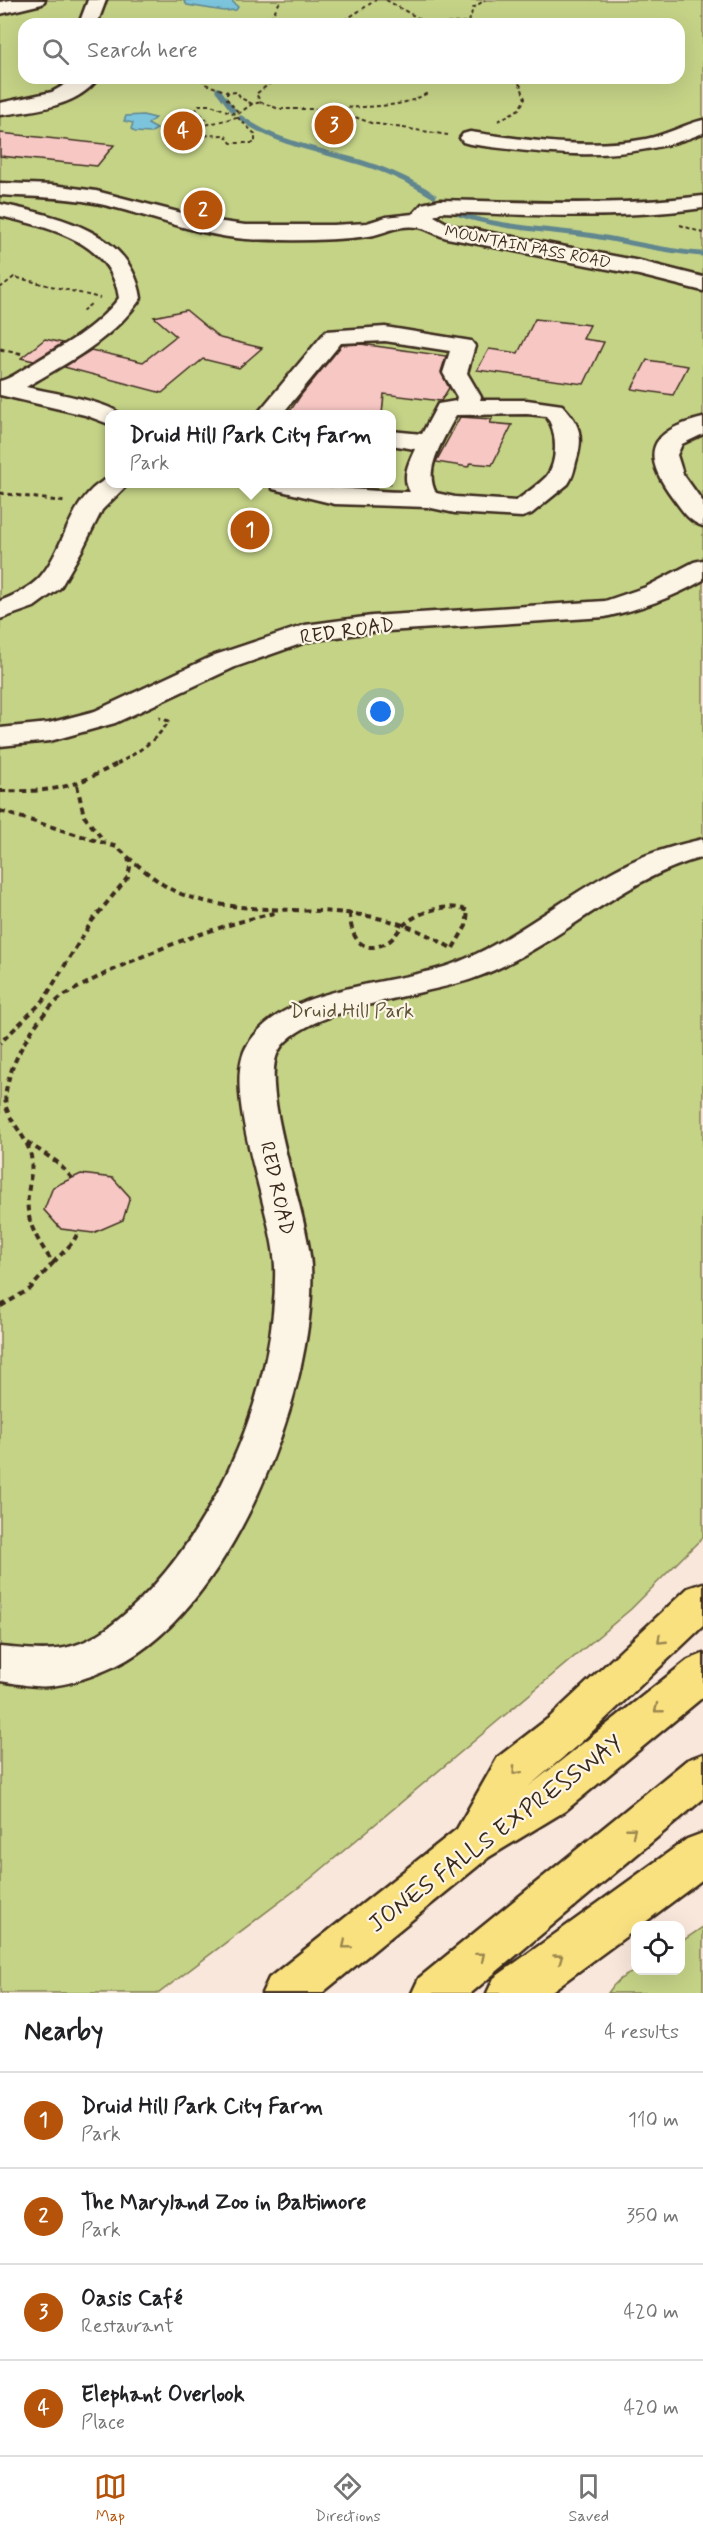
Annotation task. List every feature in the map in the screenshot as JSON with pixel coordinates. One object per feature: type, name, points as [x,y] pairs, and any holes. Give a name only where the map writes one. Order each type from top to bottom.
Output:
[{"type":"highway","points":[[474,1843],[514,1770],[565,1730],[703,1600]]},
{"type":"highway","name":"JONES FALLS EXPRESSWAY","points":[[286,1993],[474,1843],[549,1797],[703,1672]]},
{"type":"highway","points":[[436,1993],[703,1773]]},
{"type":"highway","points":[[512,1993],[703,1852]]},
{"type":"lane","points":[[0,8],[36,0]]},
{"type":"lane","points":[[90,18],[97,0]]},
{"type":"lane","points":[[0,109],[38,103],[59,96],[80,84]]},
{"type":"lane","points":[[470,138],[552,150],[595,151],[644,145],[703,126]]},
{"type":"lane","points":[[0,189],[53,191],[96,197],[131,204],[208,226],[245,232],[309,234],[370,229],[386,223],[425,220]]},
{"type":"lane","name":"MOUNTAIN PASS ROAD","points":[[703,202],[663,207],[584,210],[440,206],[430,209],[423,215],[425,220],[434,227],[447,231],[640,268],[703,284]]},
{"type":"lane","points":[[0,210],[77,232],[112,258],[130,285],[130,298],[113,319],[82,342],[3,388]]},
{"type":"lane","points":[[272,410],[334,336],[354,334],[385,334],[463,346],[455,373],[469,397],[466,407]]},
{"type":"lane","points":[[3,388],[93,410],[105,415]]},
{"type":"lane","points":[[294,488],[375,500],[427,499],[455,505],[522,509],[559,479],[569,444],[564,422],[553,410],[527,407],[447,409],[419,467],[420,487],[427,499]]},
{"type":"lane","points":[[703,425],[677,438],[667,447],[665,461],[671,478],[703,518]]},
{"type":"lane","points":[[396,439],[431,443]]},
{"type":"lane","points":[[0,611],[24,601],[50,582],[91,506],[111,488]]},
{"type":"lane","name":"RED ROAD","points":[[0,737],[68,729],[116,712],[225,661],[305,633],[372,624],[605,609],[666,589],[703,568]]},
{"type":"lane","name":"RED ROAD","points":[[0,1664],[17,1669],[54,1668],[88,1661],[120,1643],[152,1618],[203,1556],[231,1510],[268,1417],[283,1358],[291,1306],[293,1264],[289,1226],[258,1107],[257,1074],[260,1051],[273,1035],[291,1022],[317,1010],[347,1000],[428,982],[474,967],[515,947],[634,874],[658,862],[703,848]]},
{"type":"path","points":[[270,18],[281,0]]},
{"type":"path","points":[[348,18],[376,0]]},
{"type":"path","points":[[386,0],[418,18]]},
{"type":"path","points":[[468,18],[474,7],[485,0]]},
{"type":"path","points":[[467,3],[474,7]]},
{"type":"path","points":[[206,84],[228,92],[237,92],[241,98],[252,104]]},
{"type":"path","points":[[269,84],[256,94],[258,99],[279,109],[334,109],[353,105],[404,103],[423,97],[429,92]]},
{"type":"path","points":[[334,109],[360,120],[470,138],[488,125],[516,113],[523,106],[526,98],[519,84]]},
{"type":"path","points":[[228,92],[227,99],[237,116],[255,134],[255,143],[231,143],[225,135],[191,137],[177,136],[172,132],[171,126],[176,118],[196,122],[207,120],[196,110],[199,105],[216,105],[237,116]]},
{"type":"path","points":[[186,130],[237,116],[252,104],[263,102]]},
{"type":"path","points":[[0,288],[14,277],[101,297],[82,311]]},
{"type":"path","points":[[0,349],[25,354]]},
{"type":"path","points":[[0,493],[91,506]]},
{"type":"path","points":[[0,790],[45,791],[77,785],[132,755],[155,738],[169,721],[158,718],[136,727],[116,712]]},
{"type":"path","points":[[77,785],[78,805],[92,828],[106,842]]},
{"type":"path","points":[[0,811],[52,829],[106,842],[117,847],[162,884],[179,893],[232,906],[278,912],[350,913],[405,923],[429,934]]},
{"type":"path","points":[[0,1043],[43,1001],[92,921],[128,877],[130,867],[128,857]]},
{"type":"path","points":[[350,913],[351,934],[355,942],[364,946],[385,944],[395,937],[405,923],[441,910],[463,907],[468,911],[469,917],[466,927],[452,948]]},
{"type":"path","points":[[53,1263],[29,1220],[27,1207],[31,1157],[27,1141],[8,1112],[5,1085],[10,1067],[51,1004],[105,975],[182,940],[246,919],[278,912]]},
{"type":"path","points":[[43,1001],[51,1004]]},
{"type":"path","points":[[27,1141],[63,1164],[72,1178]]},
{"type":"path","points":[[0,1306],[30,1289],[73,1242],[79,1231]]},
{"type":"green space","name":"Druid Hill Park","points":[[0,0],[703,0],[703,1537],[631,1609],[310,1879],[159,1993],[0,1993]]},
{"type":"green space","points":[[703,1927],[703,1993],[608,1993],[623,1977],[631,1973],[631,1975],[685,1975],[685,1939]]},
{"type":"water","points":[[183,0],[231,0],[238,7],[236,10],[224,11],[187,5]]},
{"type":"water","points":[[143,115],[155,118],[148,124],[157,129],[150,133],[135,132],[131,129],[133,123],[124,121],[126,116]]},
{"type":"building","points":[[0,133],[114,145],[97,166],[0,156]]},
{"type":"building","points":[[186,310],[220,338],[262,348],[239,368],[203,359],[162,393],[64,367],[91,350],[143,362],[176,336],[154,317]]},
{"type":"building","points":[[535,319],[590,325],[583,339],[604,342],[584,384],[477,370],[489,349],[518,353]]},
{"type":"building","points":[[45,339],[63,343],[34,361],[21,358]]},
{"type":"building","points":[[361,344],[446,356],[441,372],[449,388],[441,401],[384,394],[382,410],[291,410],[342,345]]},
{"type":"building","points":[[647,360],[688,366],[673,395],[632,389]]},
{"type":"building","points":[[460,417],[492,419],[490,423],[512,425],[492,465],[470,463],[468,467],[436,462]]},
{"type":"building","points":[[81,1174],[113,1178],[130,1197],[123,1220],[93,1233],[61,1229],[44,1210],[53,1187]]},
{"type":"waterway","points":[[218,90],[233,110]]},
{"type":"waterway","points":[[241,118],[279,139],[382,170],[434,196]]},
{"type":"waterway","points":[[459,214],[509,226],[594,236],[703,254]]},
{"type":"place","name":"Oasis Café","points":[[334,125]]},
{"type":"place","name":"Elephant Overlook","points":[[183,131]]},
{"type":"place","name":"The Maryland Zoo in Baltimore","points":[[203,210]]},
{"type":"place","name":"Druid Hill Park City Farm","points":[[250,530]]}]
